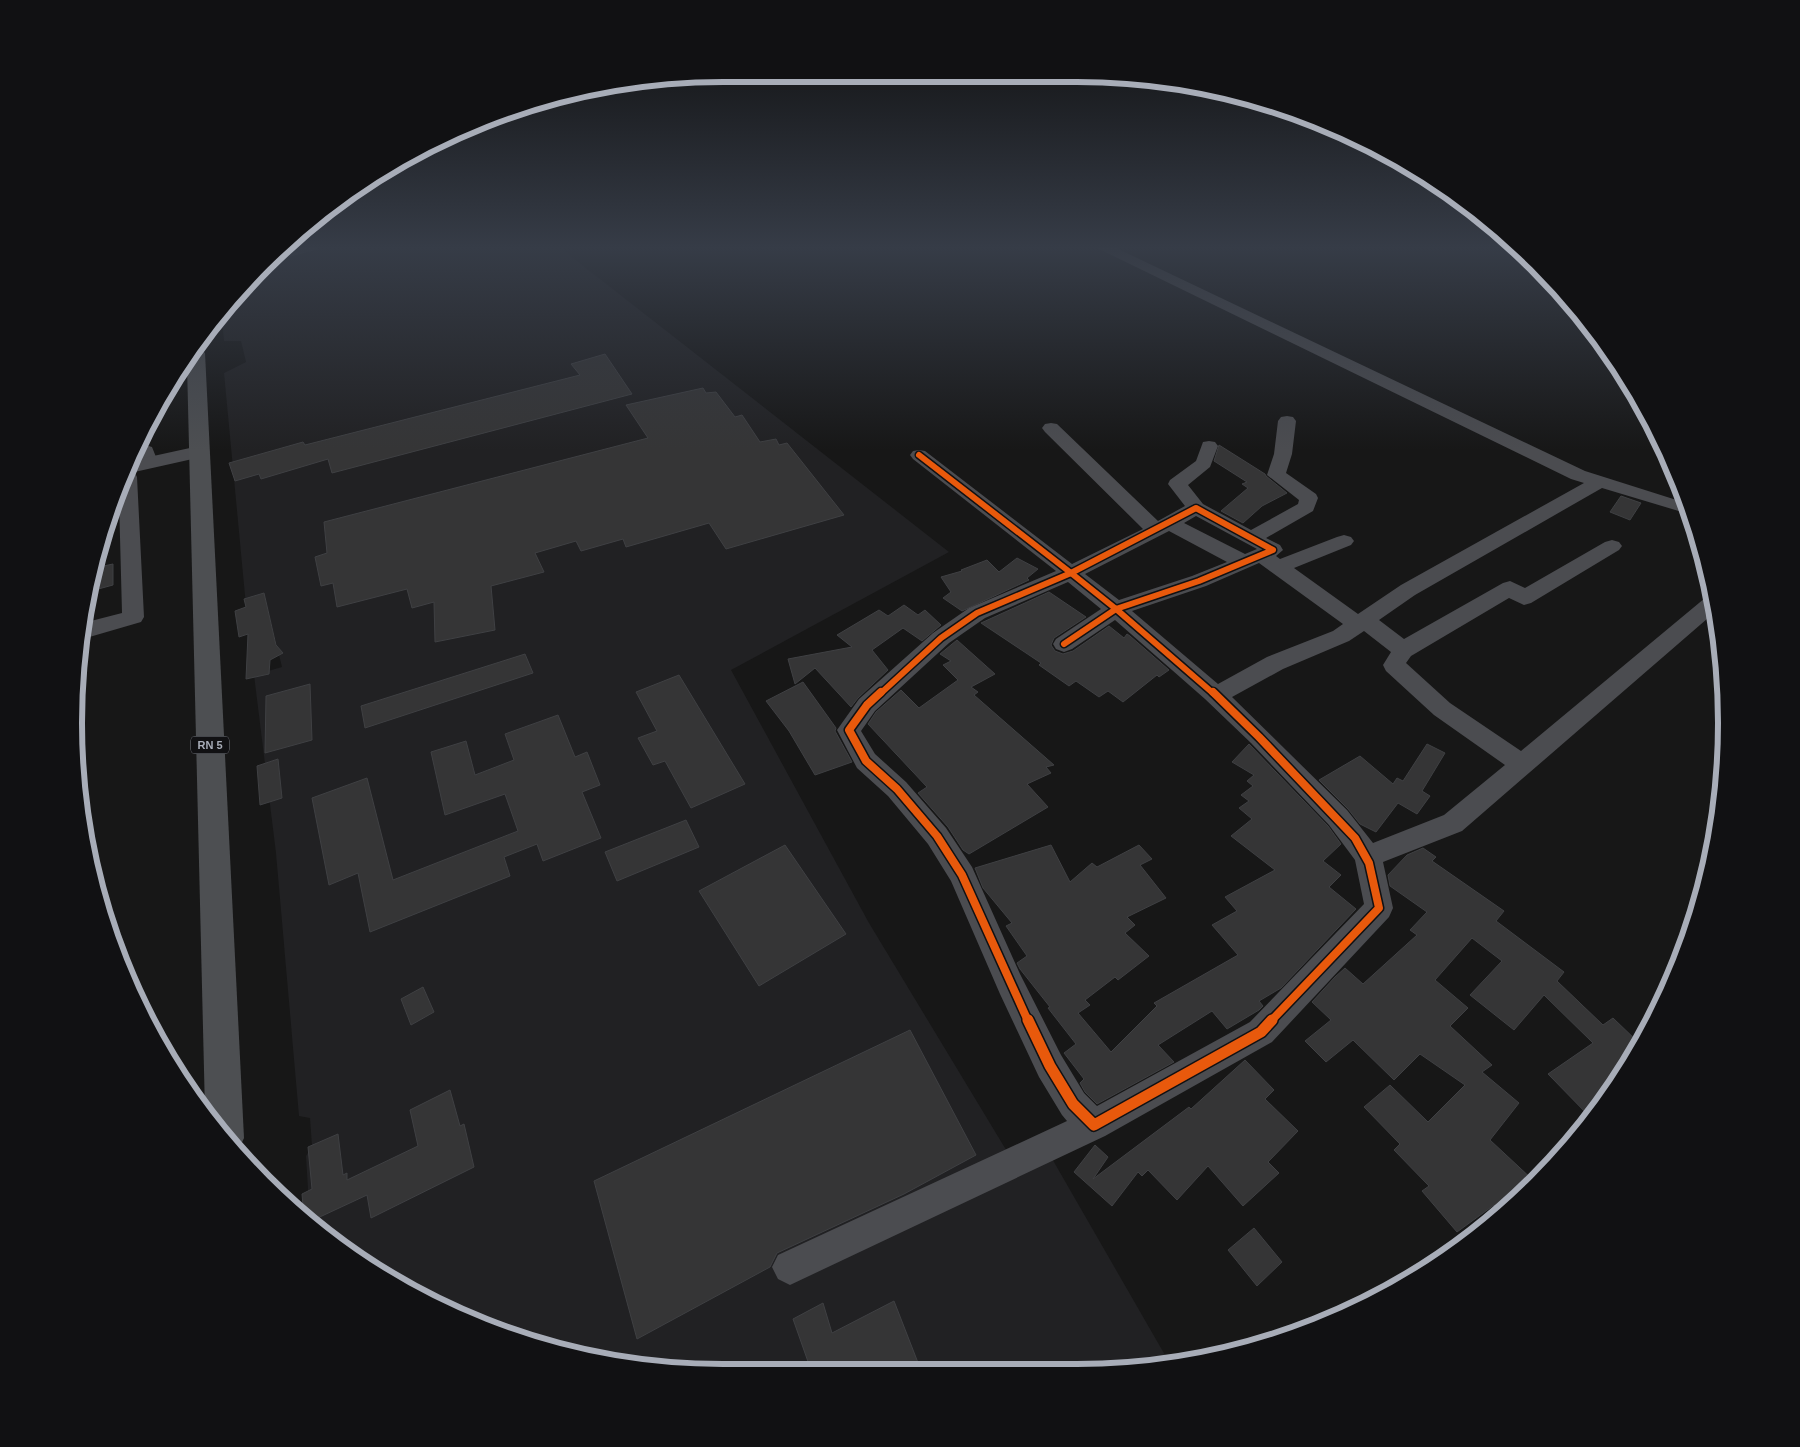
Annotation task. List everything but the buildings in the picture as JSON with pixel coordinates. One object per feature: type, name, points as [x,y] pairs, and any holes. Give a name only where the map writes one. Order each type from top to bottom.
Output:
[{"type":"main road","name":"RN 5","points":[[196,360],[225,1125]]},
{"type":"street","points":[[1245,315],[1569,470],[1598,482],[1679,507]]},
{"type":"street","points":[[1064,644],[1116,609],[1199,581],[1253,551],[1306,507],[1309,498],[1276,475],[1283,454],[1287,421]]},
{"type":"street","points":[[1051,428],[1085,463],[1163,527],[1253,551]]},
{"type":"street","points":[[145,448],[199,444]]},
{"type":"street","points":[[137,465],[199,444]]},
{"type":"street","points":[[1209,446],[1204,463],[1177,484],[1196,508],[1253,551],[1403,650]]},
{"type":"street","points":[[137,465],[147,457],[144,450]]},
{"type":"street","points":[[790,1267],[1094,1125],[1260,1032],[1379,908],[1367,857],[1346,828],[1281,758],[1216,695],[1116,609],[919,455]]},
{"type":"street","points":[[1216,695],[1276,664],[1341,636],[1408,590],[1552,510],[1598,482]]},
{"type":"street","points":[[90,629],[133,616],[128,486]]},
{"type":"street","points":[[1094,1125],[1073,1104],[1050,1066],[1010,984],[962,875],[937,836],[903,796],[866,761],[849,730],[867,705],[941,638],[977,613],[1070,573],[1163,527],[1196,508]]},
{"type":"street","points":[[1278,567],[1344,541]]},
{"type":"street","points":[[1522,764],[1442,709],[1394,665],[1403,650],[1510,588],[1524,598],[1612,546]]},
{"type":"street","points":[[1367,857],[1453,823],[1707,608]]},
{"type":"shaded area","points":[[231,315],[645,315],[949,552],[731,670],[869,923],[1011,1158],[1043,1143],[1167,1358],[1118,1363],[1076,1364],[724,1364],[640,1359],[598,1352],[558,1343],[517,1330],[478,1316],[440,1298],[403,1279],[367,1256],[333,1232],[309,1212],[306,1156],[312,1146],[310,1118],[299,1116],[276,853],[254,675],[282,667],[266,602],[246,606],[224,373],[246,362],[241,341],[224,341],[222,324]]},
{"type":"cycle path","points":[[919,455],[1068,571],[1118,611],[1213,693],[1338,818],[1362,848],[1371,869],[1379,908],[1261,1032],[1094,1125],[1073,1104],[1050,1066],[1010,984],[962,875],[937,836],[897,789],[866,761],[849,730],[867,705],[941,638],[977,613],[1070,573],[1156,530],[1196,508],[1273,550],[1199,581],[1116,609],[1064,644]]}]
